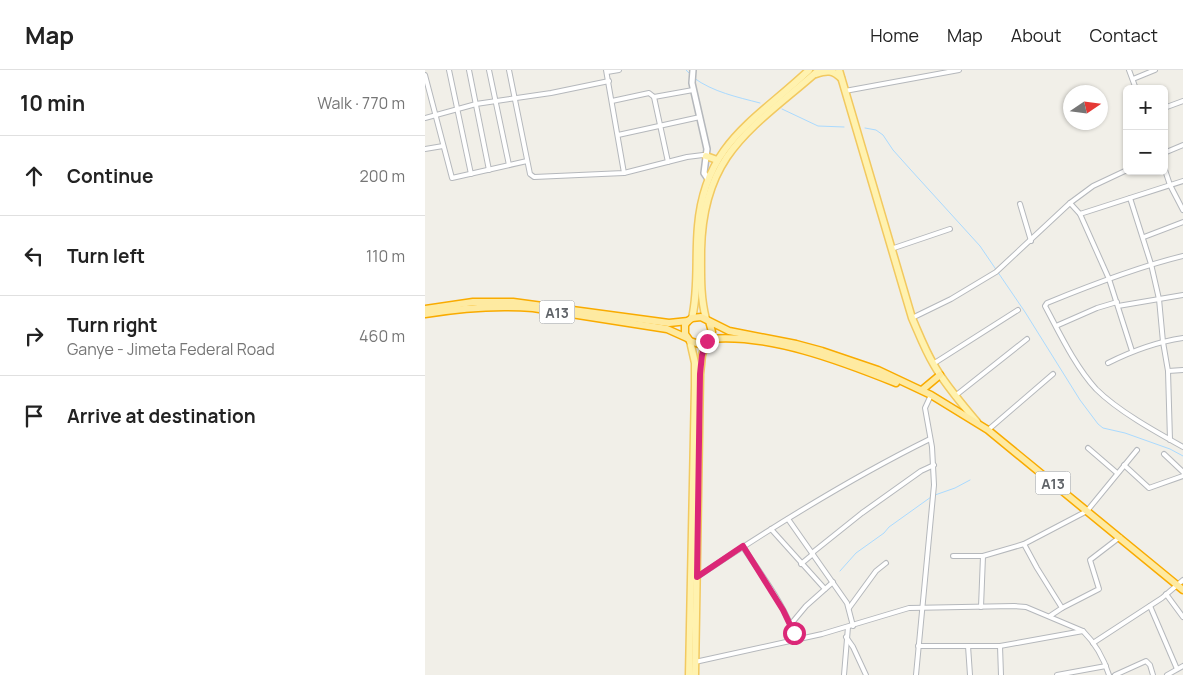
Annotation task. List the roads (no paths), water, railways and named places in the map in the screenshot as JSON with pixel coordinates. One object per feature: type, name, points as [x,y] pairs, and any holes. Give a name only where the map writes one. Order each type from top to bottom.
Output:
[{"type":"highway","name":"A13","points":[[425,309],[473,302],[513,302],[669,323],[701,317],[729,331],[796,344],[878,370],[931,394],[977,422],[1180,588]]},
{"type":"highway","name":"A13","points":[[425,314],[474,307],[519,307],[662,328],[699,344],[708,340],[736,338],[795,349],[845,363],[901,385],[919,389]]},
{"type":"highway","points":[[688,340],[685,330],[690,320]]},
{"type":"highway","points":[[707,320],[712,332],[708,340]]},
{"type":"highway","points":[[919,389],[940,375]]},
{"type":"main road","points":[[690,320],[696,290],[699,215],[708,179],[717,160],[743,127],[811,73],[819,70]]},
{"type":"main road","points":[[707,320],[701,290],[702,232],[706,204],[717,173],[732,148],[748,130],[811,73],[827,70],[841,78]]},
{"type":"main road","points":[[839,70],[912,318],[933,364],[955,396],[977,422]]},
{"type":"main road","points":[[706,156],[717,160]]},
{"type":"main road","points":[[688,340],[695,363],[689,675]]},
{"type":"main road","points":[[695,675],[700,374],[702,355],[708,340]]},
{"type":"street","points":[[449,70],[471,174]]},
{"type":"street","points":[[469,70],[489,170]]},
{"type":"street","points":[[489,70],[509,165]]},
{"type":"street","points":[[509,70],[527,162],[530,174],[534,177],[624,173],[695,156],[706,156]]},
{"type":"street","points":[[619,70],[607,71],[624,173]]},
{"type":"street","points":[[845,91],[959,70]]},
{"type":"street","points":[[1129,70],[1135,85]]},
{"type":"street","points":[[1133,79],[1155,70]]},
{"type":"street","points":[[692,74],[693,90],[707,149],[704,173],[708,179]]},
{"type":"street","points":[[425,75],[452,178],[527,162]]},
{"type":"street","points":[[425,118],[495,100],[551,93],[609,81]]},
{"type":"street","points":[[612,100],[649,94],[654,97],[693,90]]},
{"type":"street","points":[[654,97],[668,162]]},
{"type":"street","points":[[425,100],[430,99]]},
{"type":"street","points":[[1168,107],[1183,101]]},
{"type":"street","points":[[618,135],[700,117]]},
{"type":"street","points":[[1168,151],[1183,145]]},
{"type":"street","points":[[425,149],[443,146]]},
{"type":"street","points":[[912,318],[951,299],[1000,269],[1070,203],[1093,186],[1123,172]]},
{"type":"street","points":[[1167,175],[1183,210]]},
{"type":"street","points":[[1080,214],[1183,181]]},
{"type":"street","points":[[1130,198],[1144,238],[1159,299],[1168,371],[1170,440]]},
{"type":"street","points":[[1070,203],[1080,214],[1109,279],[1132,351]]},
{"type":"street","points":[[1021,204],[1031,241]]},
{"type":"street","points":[[1144,238],[1183,222]]},
{"type":"street","points":[[891,248],[949,229]]},
{"type":"street","points":[[1183,256],[1151,264],[1109,279],[1047,303],[1045,306],[1084,374],[1097,389],[1113,403],[1183,447]]},
{"type":"street","points":[[1056,326],[1097,308],[1183,295]]},
{"type":"street","points":[[933,364],[1018,310]]},
{"type":"street","points":[[1108,363],[1132,351],[1183,338]]},
{"type":"street","points":[[955,396],[1027,339]]},
{"type":"street","points":[[1168,371],[1183,370]]},
{"type":"street","points":[[988,430],[1053,374]]},
{"type":"street","points":[[916,675],[934,486],[934,465],[925,408],[931,394]]},
{"type":"street","points":[[697,577],[743,546],[856,477],[930,439]]},
{"type":"street","points":[[1088,448],[1117,473]]},
{"type":"street","points":[[953,556],[983,556],[1024,544],[1087,511],[1137,450]]},
{"type":"street","points":[[1124,465],[1149,488],[1183,474],[1164,454]]},
{"type":"street","points":[[801,564],[861,513],[921,471],[934,465]]},
{"type":"street","points":[[788,519],[833,582],[849,608],[851,626],[846,637],[844,675]]},
{"type":"street","points":[[771,529],[825,589]]},
{"type":"street","points":[[1050,616],[1099,589],[1090,560],[1120,537]]},
{"type":"street","points":[[1024,544],[1062,608]]},
{"type":"street","points":[[743,546],[791,624],[796,640]]},
{"type":"street","points":[[981,607],[983,556]]},
{"type":"street","points":[[849,608],[876,571],[886,563]]},
{"type":"street","points":[[1093,643],[1166,594],[1180,588],[1183,580]]},
{"type":"street","points":[[791,624],[801,611],[833,582]]},
{"type":"street","points":[[1166,594],[1183,617]]},
{"type":"street","points":[[1150,606],[1183,672]]},
{"type":"street","points":[[695,662],[796,640],[851,626],[909,608],[1026,607],[1083,631],[1093,643],[1109,675]]},
{"type":"street","points":[[918,646],[1000,646],[1083,631]]},
{"type":"street","points":[[846,637],[853,647],[866,675]]},
{"type":"street","points":[[968,646],[970,675]]},
{"type":"street","points":[[1000,646],[1001,675]]},
{"type":"street","points":[[1115,675],[1145,661],[1150,665],[1153,675]]},
{"type":"street","points":[[1057,675],[1106,666]]},
{"type":"street","points":[[1167,675],[1180,667]]},
{"type":"waterway","points":[[686,70],[691,75]]},
{"type":"waterway","points":[[694,78],[717,90],[760,103]]},
{"type":"waterway","points":[[782,109],[818,126],[844,127]]},
{"type":"waterway","points":[[865,128],[876,130],[883,135],[893,150],[980,246],[1025,312],[1080,400],[1098,424],[1103,428],[1125,433],[1170,449],[1183,456]]},
{"type":"waterway","points":[[935,495],[970,480]]},
{"type":"waterway","points":[[840,571],[856,553],[931,497]]}]
